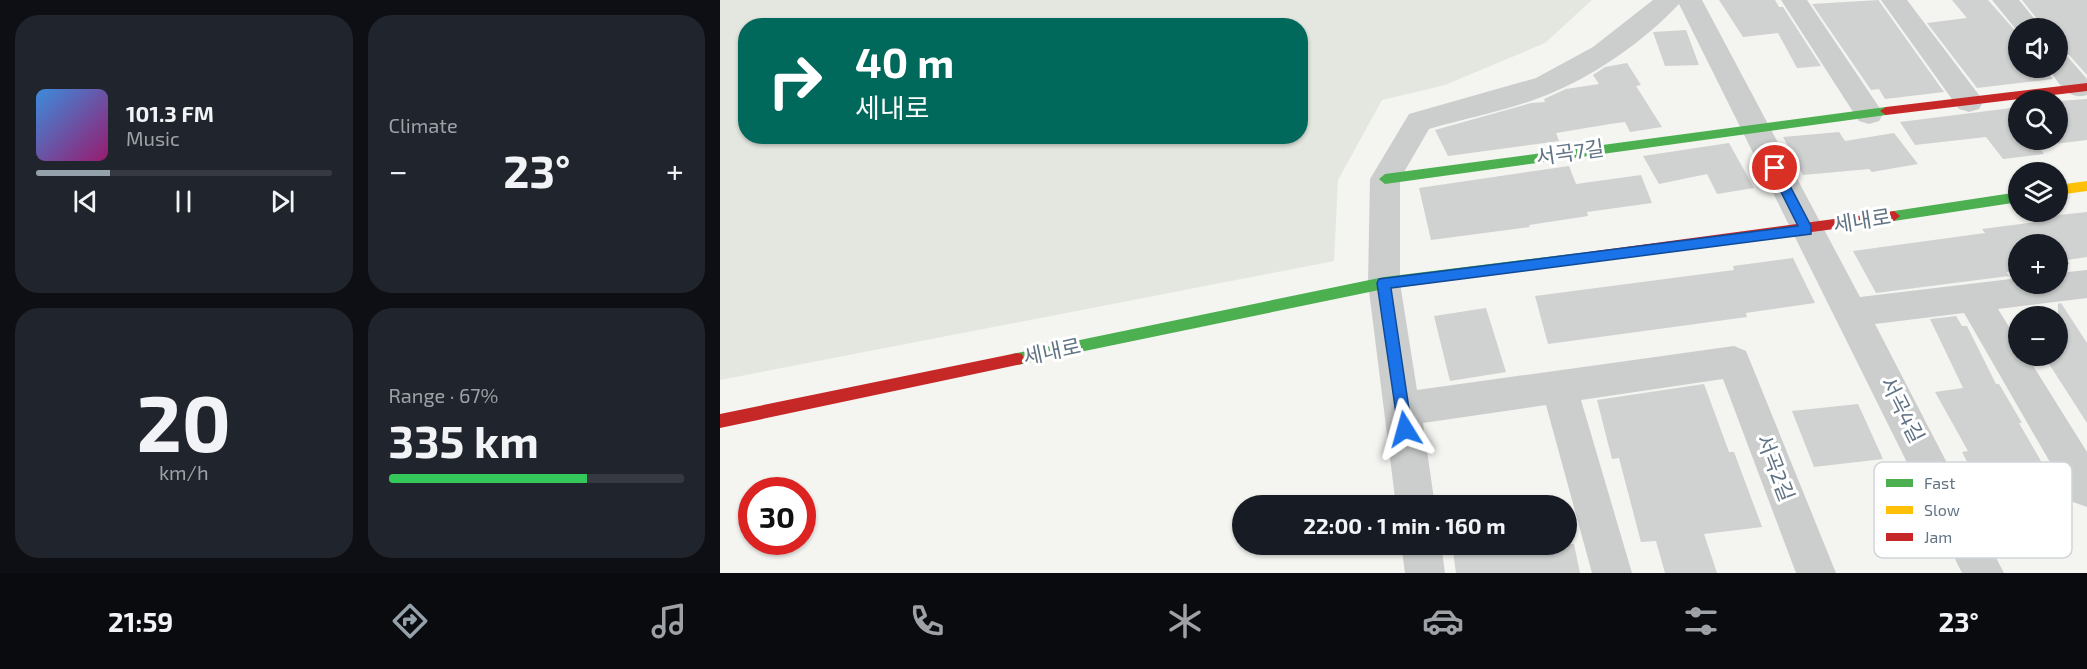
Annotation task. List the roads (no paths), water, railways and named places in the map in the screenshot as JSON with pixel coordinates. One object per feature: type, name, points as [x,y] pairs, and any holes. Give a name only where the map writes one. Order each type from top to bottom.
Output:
[{"type":"street","points":[[1414,495],[1384,283],[1385,179],[1419,121],[1528,92],[1587,63],[1623,39],[1669,0]]},
{"type":"street","points":[[1689,0],[1806,230]]},
{"type":"street","points":[[1794,0],[1869,114]]},
{"type":"street","points":[[1894,0],[1969,102]]},
{"type":"street","points":[[2005,0],[2020,18]]},
{"type":"street","name":"서곡7길","points":[[2068,73],[2083,88]]},
{"type":"street","name":"서곡7길","points":[[1385,179],[1754,128],[2083,88]]},
{"type":"street","points":[[2068,189],[2087,186]]},
{"type":"street","name":"세내로","points":[[720,421],[1384,283],[1806,230],[2008,198]]},
{"type":"street","name":"서곡4길","points":[[1806,230],[1853,312],[1928,462]]},
{"type":"street","points":[[1853,312],[2087,284]]},
{"type":"street","points":[[1973,298],[2071,462]]},
{"type":"street","name":"서곡2길","points":[[1559,387],[1734,362],[1815,573]]},
{"type":"street","points":[[1402,410],[1559,387],[1612,573]]},
{"type":"street","points":[[2072,463],[2087,488]]},
{"type":"street","points":[[1423,555],[1425,573]]},
{"type":"street","name":"서곡4길","points":[[1976,558],[1984,573]]}]
